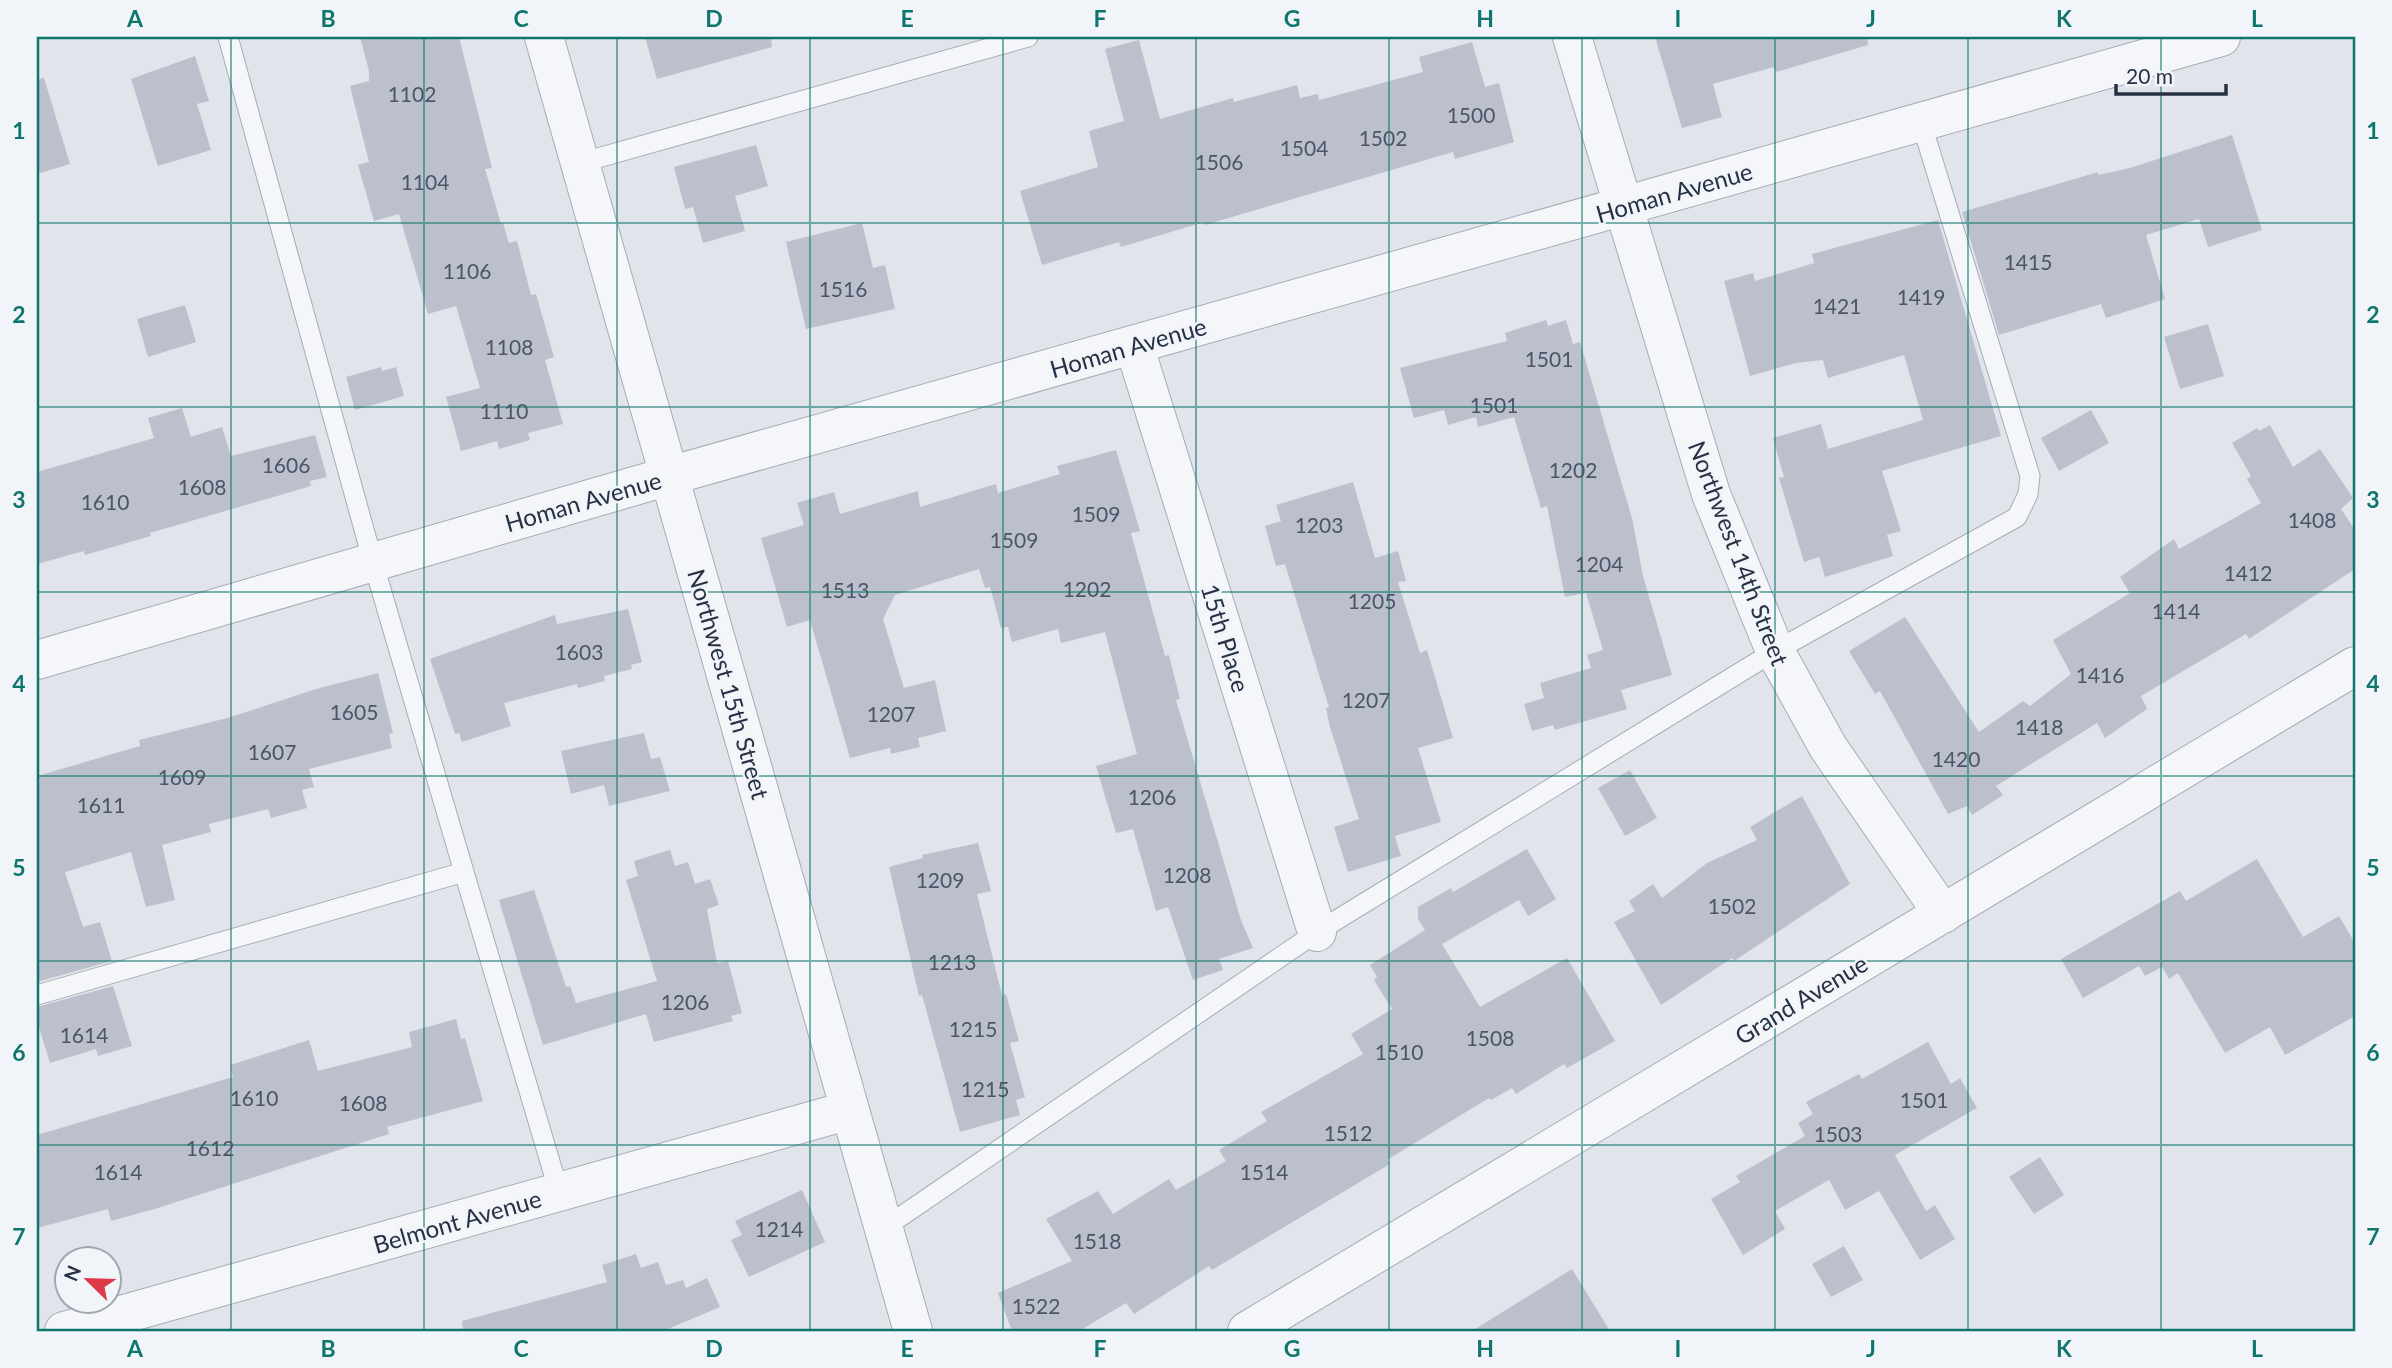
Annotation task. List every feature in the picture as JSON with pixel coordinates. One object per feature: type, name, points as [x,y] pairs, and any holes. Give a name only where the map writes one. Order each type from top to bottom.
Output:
[{"type":"street","name":"Northwest 15th Street","points":[[544,37],[913,1331]]},
{"type":"street","name":"Northwest 14th Street","points":[[1572,37],[1711,494],[1775,651],[1828,747],[1943,914]]},
{"type":"street","name":"Homan Avenue","points":[[37,660],[669,476],[2221,37]]},
{"type":"street","name":"15th Place","points":[[1135,345],[1317,932]]},
{"type":"street","name":"Grand Avenue","points":[[1247,1331],[2355,666]]},
{"type":"street","name":"Belmont Avenue","points":[[64,1331],[850,1111]]},
{"type":"lane","points":[[228,37],[373,562],[559,1192]]},
{"type":"lane","points":[[580,163],[1028,37]]},
{"type":"lane","points":[[884,1228],[1317,932],[1775,651],[2017,517],[2028,494],[2030,475],[1921,122]]},
{"type":"lane","points":[[37,995],[464,872]]},
{"type":"building","points":[[360,37],[459,37],[492,168],[485,169],[501,224],[503,223],[509,243],[517,241],[531,295],[536,294],[554,357],[545,360],[563,424],[528,433],[530,440],[499,449],[497,441],[461,451],[446,397],[480,388],[456,306],[428,314],[399,214],[374,221],[358,165],[369,162],[350,86],[369,81]]},
{"type":"building","points":[[645,37],[771,37],[772,47],[657,79]]},
{"type":"building","points":[[1655,37],[1867,37],[1868,45],[1776,72],[1774,67],[1713,84],[1722,117],[1682,128]]},
{"type":"building","points":[[1139,40],[1160,119],[1233,98],[1234,102],[1297,85],[1300,98],[1318,94],[1319,100],[1423,72],[1419,57],[1472,42],[1485,87],[1499,83],[1514,142],[1455,159],[1453,152],[1205,225],[1204,222],[1121,247],[1119,242],[1042,265],[1020,191],[1098,167],[1089,131],[1124,121],[1105,49]]},
{"type":"building","points":[[195,56],[209,101],[197,104],[211,150],[158,166],[131,79]]},
{"type":"building","points":[[44,78],[70,164],[37,174],[37,79]]},
{"type":"building","points":[[2232,135],[2262,230],[2208,247],[2199,219],[2146,235],[2165,299],[2106,318],[2101,304],[1999,335],[1962,212],[2098,172],[2098,175],[2130,168]]},
{"type":"building","points":[[756,145],[768,186],[735,196],[745,231],[703,243],[693,207],[685,209],[674,167]]},
{"type":"building","points":[[1938,220],[2001,436],[1882,471],[1901,531],[1887,535],[1893,556],[1825,577],[1819,557],[1804,562],[1779,478],[1784,477],[1773,438],[1821,424],[1828,449],[1923,420],[1904,355],[1828,378],[1823,360],[1796,363],[1750,376],[1724,281],[1753,273],[1755,281],[1814,263],[1812,254]]},
{"type":"building","points":[[862,223],[873,268],[885,265],[895,309],[806,329],[786,242]]},
{"type":"building","points":[[185,305],[196,342],[148,357],[137,319]]},
{"type":"building","points":[[1546,320],[1548,326],[1566,320],[1573,344],[1580,342],[1632,518],[1643,576],[1672,675],[1621,690],[1627,709],[1555,730],[1553,725],[1532,731],[1524,704],[1544,698],[1540,683],[1591,668],[1587,655],[1603,650],[1586,593],[1565,597],[1547,506],[1541,508],[1514,417],[1478,427],[1476,417],[1448,425],[1444,410],[1414,418],[1400,368],[1507,341],[1505,333]]},
{"type":"building","points":[[2208,324],[2224,376],[2180,389],[2164,337]]},
{"type":"building","points":[[381,367],[382,371],[396,367],[404,396],[355,410],[346,377]]},
{"type":"building","points":[[182,408],[191,437],[222,427],[231,456],[315,435],[327,477],[310,481],[311,486],[150,533],[151,536],[85,555],[84,551],[37,564],[37,472],[154,438],[148,418]]},
{"type":"building","points":[[2091,410],[2109,443],[2059,471],[2041,438]]},
{"type":"building","points":[[2270,425],[2293,467],[2320,449],[2353,498],[2341,509],[2355,530],[2355,569],[2249,639],[2246,634],[2141,696],[2147,709],[2105,738],[2097,723],[1996,786],[2003,795],[1972,815],[1967,806],[1948,814],[1880,691],[1875,694],[1849,651],[1905,617],[1979,732],[2023,701],[2030,706],[2071,674],[2053,640],[2130,593],[2120,577],[2174,539],[2179,549],[2261,503],[2247,479],[2251,476],[2232,443],[2257,428],[2259,431]]},
{"type":"building","points":[[1116,450],[1140,531],[1131,533],[1165,656],[1169,655],[1180,699],[1176,700],[1241,920],[1253,948],[1219,959],[1223,970],[1193,980],[1168,907],[1156,911],[1133,829],[1116,833],[1096,766],[1137,754],[1105,632],[1061,643],[1058,629],[1012,642],[1008,627],[1001,628],[990,587],[985,588],[979,569],[895,595],[883,619],[904,688],[935,680],[946,731],[918,738],[920,747],[891,754],[890,748],[850,758],[810,620],[787,627],[761,538],[804,525],[797,503],[834,492],[840,514],[918,491],[920,507],[996,484],[998,493],[1060,474],[1057,466]]},
{"type":"building","points":[[1353,482],[1375,558],[1398,551],[1406,581],[1398,582],[1420,653],[1427,650],[1453,738],[1418,748],[1441,822],[1395,836],[1401,856],[1348,872],[1334,827],[1359,819],[1330,727],[1326,708],[1329,707],[1285,564],[1276,566],[1265,526],[1281,521],[1276,505]]},
{"type":"building","points":[[628,609],[642,662],[631,665],[632,669],[604,676],[605,681],[578,688],[577,684],[504,703],[511,726],[462,742],[459,733],[455,734],[430,659],[555,615],[557,624]]},
{"type":"building","points":[[378,673],[393,733],[389,734],[392,748],[309,769],[314,787],[302,790],[307,808],[271,818],[268,809],[209,824],[211,832],[162,845],[175,900],[146,907],[131,852],[65,872],[83,927],[100,922],[112,961],[37,982],[37,776],[140,746],[139,740],[231,717],[316,689]]},
{"type":"building","points":[[644,733],[651,759],[660,757],[670,791],[609,806],[604,785],[571,794],[561,751]]},
{"type":"building","points":[[1630,770],[1657,818],[1625,836],[1598,788]]},
{"type":"building","points":[[1802,796],[1850,884],[1734,961],[1732,958],[1661,1005],[1614,922],[1635,911],[1629,901],[1653,884],[1662,898],[1707,863],[1757,840],[1750,827]]},
{"type":"building","points":[[978,843],[991,891],[977,894],[1002,995],[1006,994],[1019,1041],[1010,1043],[1025,1097],[1016,1100],[1020,1115],[960,1132],[922,995],[919,996],[889,867],[923,858],[922,855]]},
{"type":"building","points":[[1527,849],[1556,899],[1528,916],[1519,900],[1442,944],[1480,1007],[1567,958],[1615,1041],[1567,1068],[1564,1064],[1516,1094],[1512,1088],[1491,1100],[1489,1098],[1387,1160],[1390,1164],[1212,1270],[1209,1266],[1134,1314],[1126,1303],[1079,1331],[1012,1331],[998,1293],[1072,1261],[1046,1219],[1098,1191],[1113,1214],[1169,1179],[1176,1190],[1226,1161],[1219,1150],[1267,1121],[1261,1112],[1363,1054],[1351,1034],[1392,1009],[1374,980],[1377,977],[1370,965],[1425,930],[1418,919],[1418,907],[1451,888],[1453,892]]},
{"type":"building","points":[[670,850],[675,866],[688,862],[695,884],[710,879],[719,905],[707,909],[717,963],[728,961],[742,1013],[731,1016],[733,1021],[654,1042],[646,1014],[543,1045],[499,900],[534,890],[566,987],[570,986],[576,1003],[657,981],[626,880],[638,876],[634,861]]},
{"type":"building","points":[[2257,859],[2303,937],[2339,916],[2355,943],[2355,1016],[2285,1055],[2270,1027],[2225,1053],[2178,973],[2169,979],[2162,967],[2145,976],[2139,966],[2083,998],[2061,959],[2180,891],[2186,901]]},
{"type":"building","points":[[113,986],[132,1046],[98,1056],[96,1049],[50,1063],[37,1021],[37,1007]]},
{"type":"building","points":[[456,1019],[461,1039],[465,1038],[483,1101],[387,1127],[389,1134],[158,1208],[111,1221],[108,1209],[37,1228],[37,1135],[233,1077],[230,1065],[309,1040],[318,1071],[412,1047],[409,1032]]},
{"type":"building","points":[[1928,1042],[1951,1084],[1960,1078],[1977,1108],[1895,1155],[1926,1211],[1935,1205],[1955,1239],[1920,1260],[1879,1191],[1845,1210],[1829,1180],[1775,1211],[1785,1229],[1743,1255],[1711,1199],[1740,1182],[1736,1176],[1805,1136],[1798,1123],[1813,1114],[1806,1102],[1859,1074],[1862,1079]]},
{"type":"building","points":[[2040,1157],[2064,1195],[2034,1214],[2009,1177]]},
{"type":"building","points":[[802,1190],[825,1242],[749,1277],[731,1240],[742,1235],[735,1221]]},
{"type":"building","points":[[1844,1246],[1863,1280],[1831,1297],[1812,1264]]},
{"type":"building","points":[[636,1254],[641,1268],[658,1262],[666,1285],[683,1280],[686,1288],[707,1278],[720,1307],[663,1331],[463,1331],[462,1321],[607,1282],[602,1265]]},
{"type":"building","points":[[1572,1269],[1610,1331],[1472,1331]]}]
